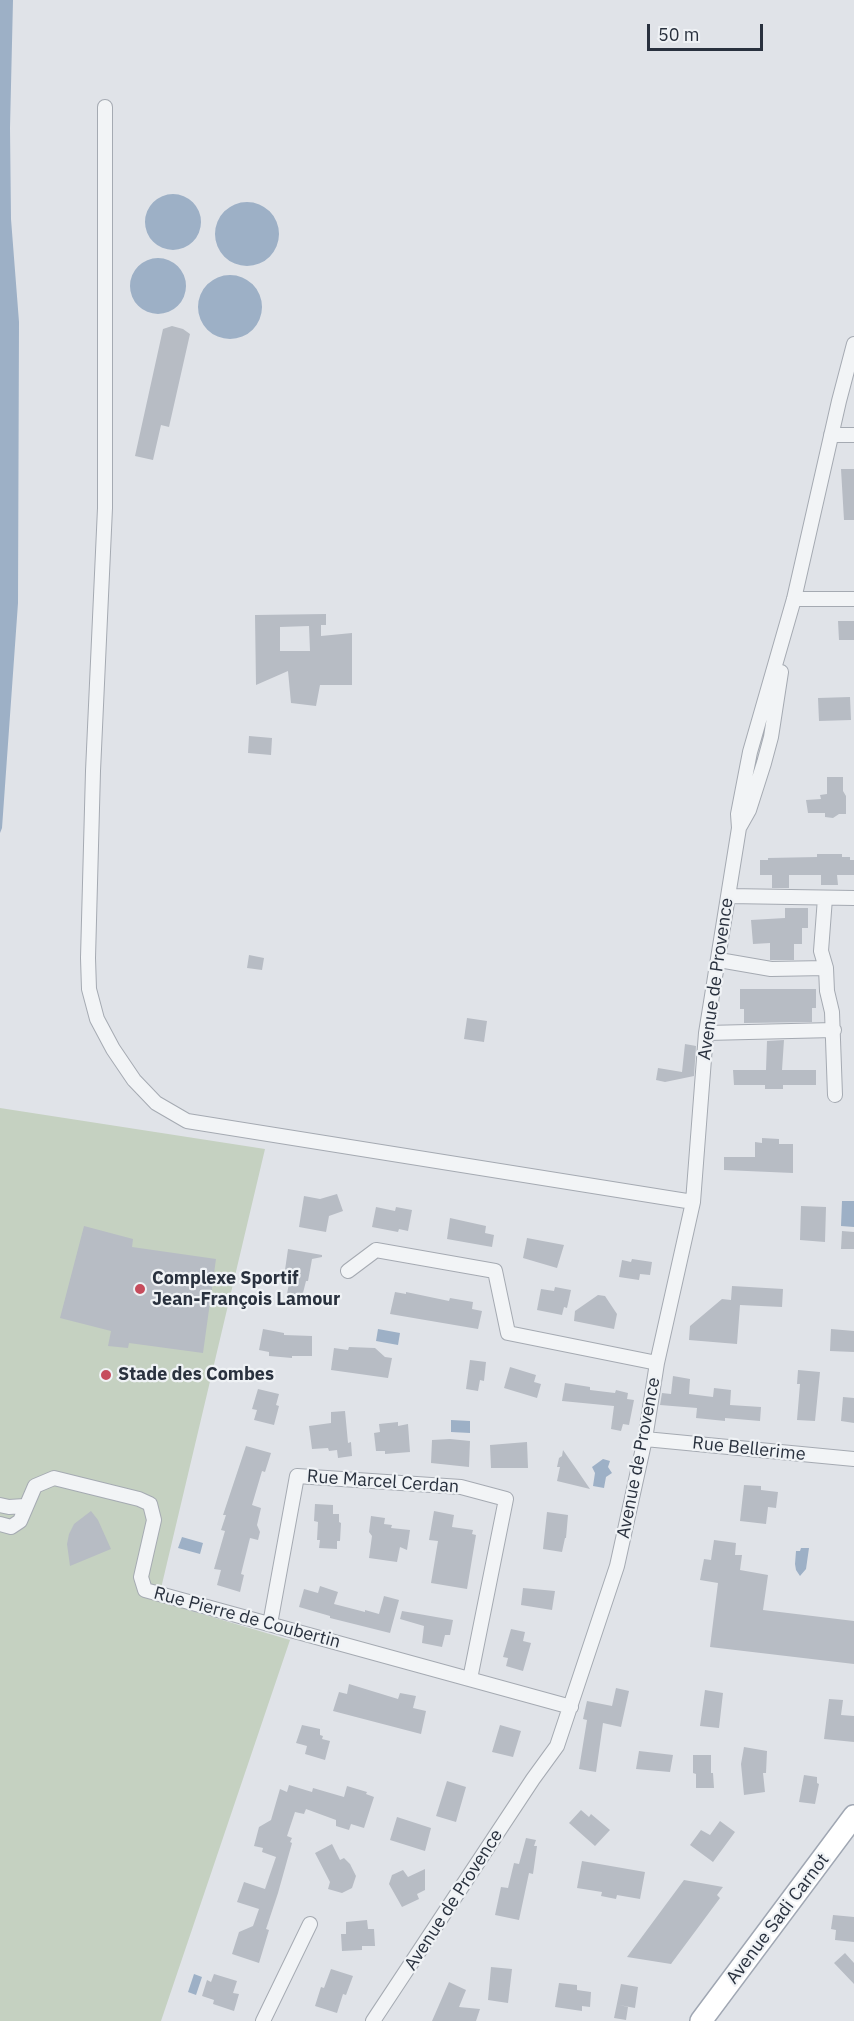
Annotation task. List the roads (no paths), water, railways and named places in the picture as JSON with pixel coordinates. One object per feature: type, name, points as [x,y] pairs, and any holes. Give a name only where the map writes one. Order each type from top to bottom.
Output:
[{"type":"main road","name":"Avenue Sadi Carnot","points":[[701,2021],[854,1816]]},
{"type":"street","points":[[105,107],[105,508],[88,958],[89,989],[97,1019],[113,1049],[134,1080],[156,1103],[187,1121],[693,1202]]},
{"type":"street","name":"Avenue de Provence","points":[[372,2021],[557,1746],[617,1566],[645,1439],[657,1363],[693,1202],[706,1033],[738,831],[738,814],[750,752],[794,599],[854,344]]},
{"type":"street","points":[[831,435],[854,435]]},
{"type":"street","points":[[794,599],[854,599]]},
{"type":"street","points":[[728,896],[854,898]]},
{"type":"street","points":[[825,898],[825,915],[820,938],[834,1030],[835,1095]]},
{"type":"street","points":[[719,960],[771,969],[826,968]]},
{"type":"street","points":[[706,1033],[834,1030]]},
{"type":"street","points":[[348,1271],[376,1250],[495,1271],[508,1333],[657,1363]]},
{"type":"street","name":"Rue Bellerime","points":[[645,1439],[854,1459]]},
{"type":"street","name":"Rue Marcel Cerdan","points":[[270,1624],[297,1476],[461,1487],[506,1499],[471,1679]]},
{"type":"street","name":"Rue Pierre de Coubertin","points":[[25,1506],[35,1486],[54,1478],[145,1502],[150,1504],[154,1521],[141,1577],[145,1590],[571,1707]]},
{"type":"street","points":[[0,1505],[25,1506],[20,1521],[10,1527],[0,1524]]},
{"type":"street","points":[[263,2021],[310,1924]]},
{"type":"water","points":[[0,0],[13,0],[10,128],[11,219],[19,322],[18,603],[0,833]]},
{"type":"water","points":[[167,194],[179,194],[189,198],[197,206],[201,222],[197,238],[189,246],[179,250],[167,250],[157,246],[149,238],[145,228],[145,216],[149,206],[157,198]]},
{"type":"water","points":[[241,202],[253,202],[270,211],[277,222],[279,234],[277,246],[270,257],[253,266],[241,266],[229,261],[220,252],[215,240],[215,228],[220,216],[229,207]]},
{"type":"water","points":[[152,258],[164,258],[174,262],[182,270],[186,286],[182,302],[174,310],[164,314],[152,314],[142,310],[134,302],[130,292],[130,280],[134,270],[142,262]]},
{"type":"water","points":[[224,275],[236,275],[253,284],[260,295],[262,307],[260,319],[253,330],[236,339],[224,339],[212,334],[203,325],[198,313],[198,301],[203,289],[212,280]]},
{"type":"water","points":[[842,1201],[854,1201],[854,1227],[841,1226]]},
{"type":"water","points":[[378,1329],[400,1333],[398,1345],[376,1341]]},
{"type":"water","points":[[451,1420],[470,1421],[470,1433],[451,1432]]},
{"type":"water","points":[[603,1459],[610,1461],[608,1467],[612,1473],[606,1477],[604,1488],[593,1486],[595,1473],[592,1467]]},
{"type":"water","points":[[182,1537],[203,1543],[200,1554],[178,1548]]},
{"type":"water","points":[[801,1548],[809,1548],[806,1569],[800,1576],[795,1564],[796,1551],[800,1551]]},
{"type":"water","points":[[194,1974],[202,1977],[196,1995],[188,1992]]},
{"type":"place","name":"Complexe Sportif Jean-François Lamour","points":[[140,1289]]},
{"type":"place","name":"Stade des Combes","points":[[106,1375]]}]
